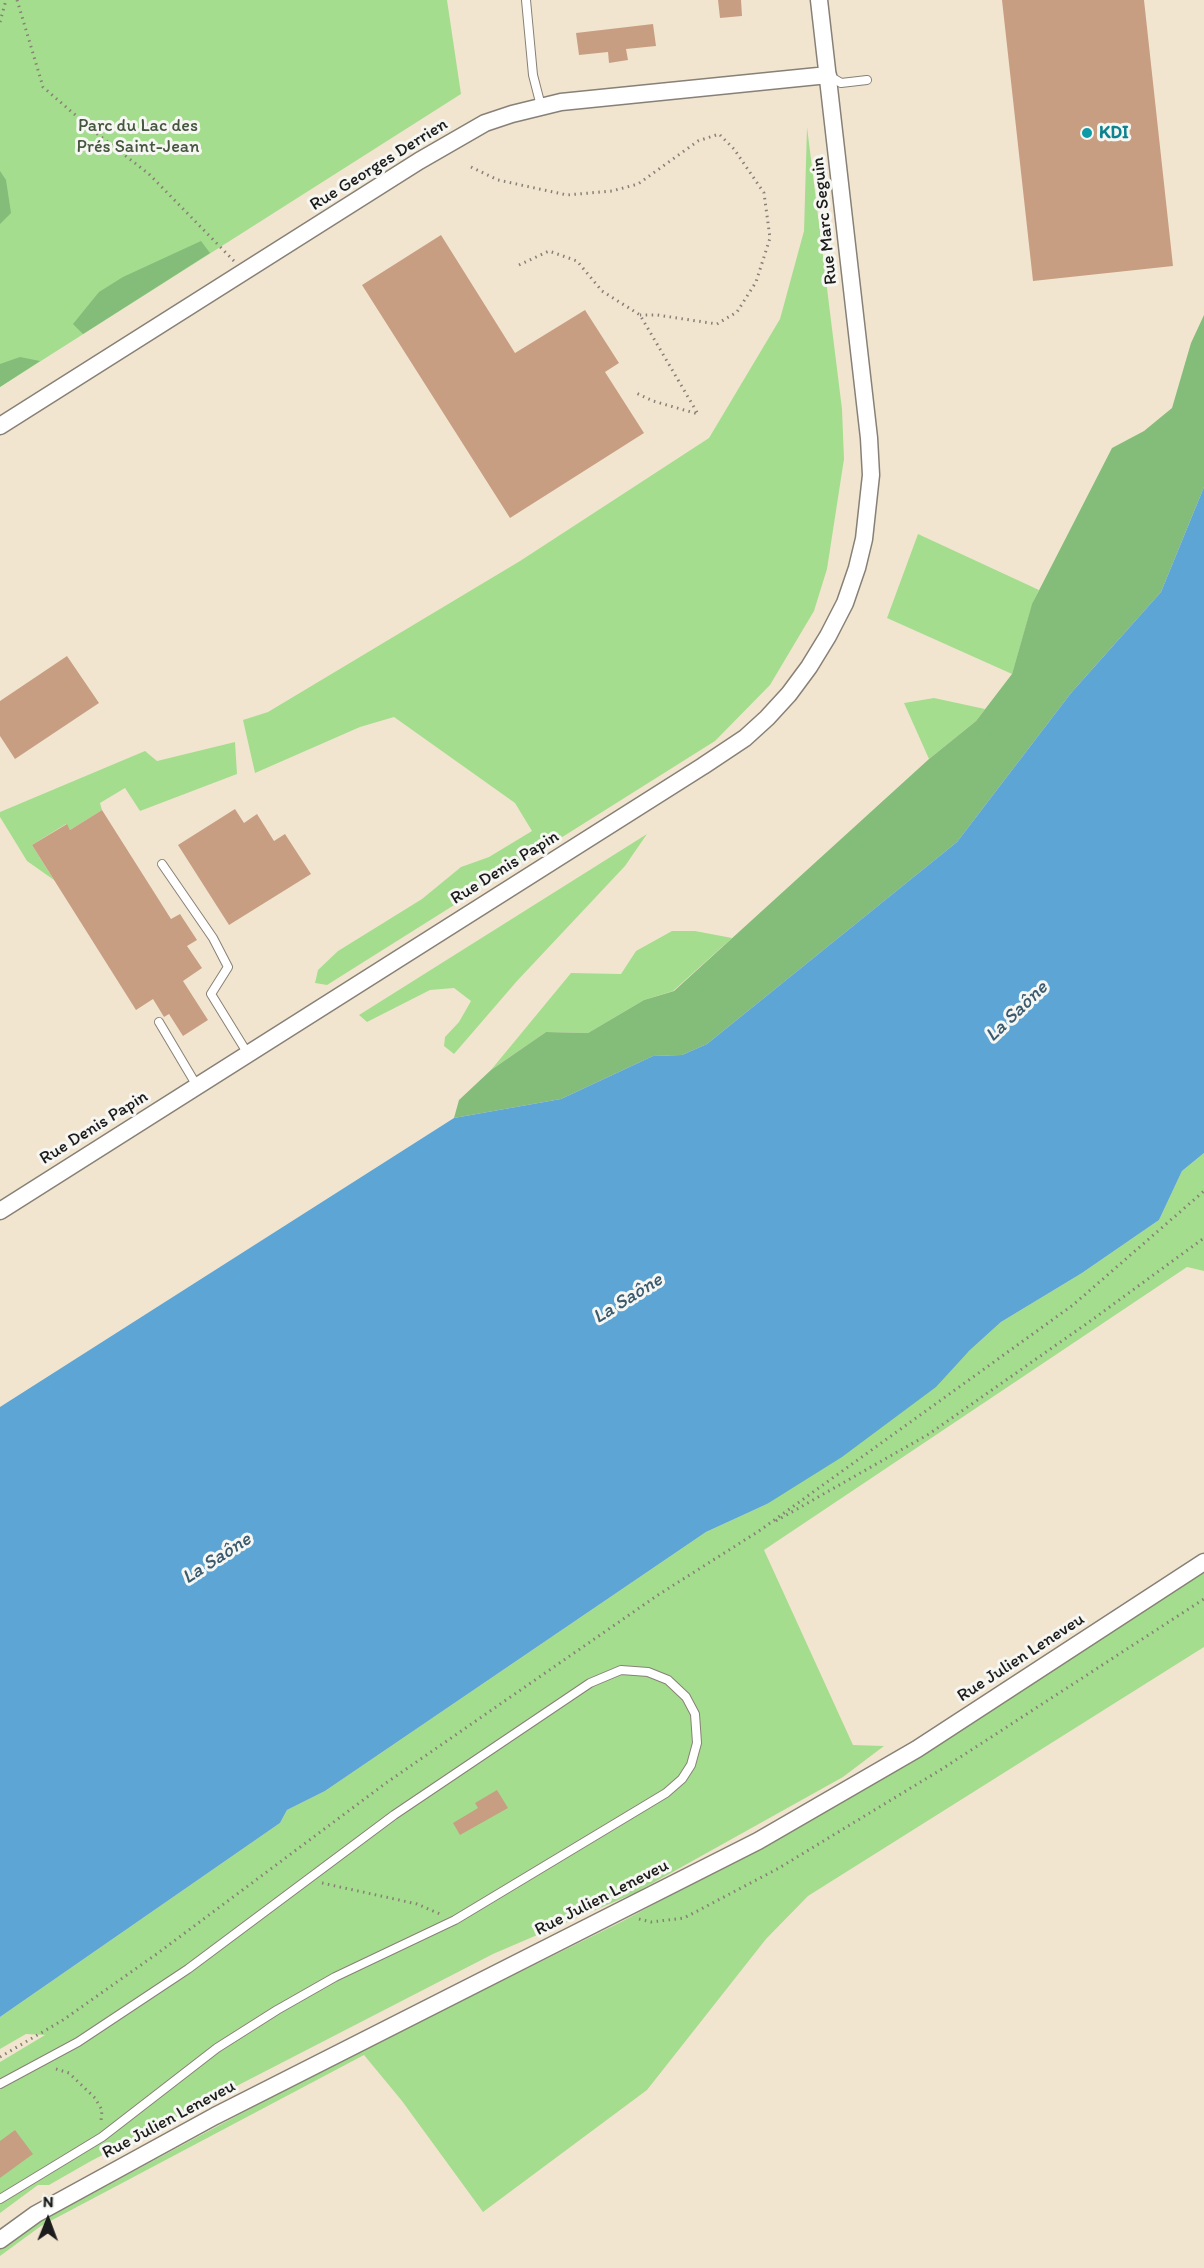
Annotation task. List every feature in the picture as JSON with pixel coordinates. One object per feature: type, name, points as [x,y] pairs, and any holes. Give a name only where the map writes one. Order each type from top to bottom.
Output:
[{"type":"street","name":"Rue Marc Seguin","points":[[819,0],[869,438]]},
{"type":"street","name":"Rue Georges Derrien","points":[[0,426],[457,138],[485,123],[541,106],[828,75]]},
{"type":"street","name":"Rue Denis Papin","points":[[0,1211],[704,766],[745,738],[768,718],[809,667],[844,603],[856,568],[867,519],[871,475],[869,438]]},
{"type":"street","name":"Rue Julien Leneveu","points":[[0,2240],[36,2214],[215,2116],[758,1841],[917,1749],[1204,1562]]},
{"type":"lane","points":[[526,0],[533,75],[541,106]]},
{"type":"lane","points":[[828,75],[841,83],[867,80]]},
{"type":"lane","points":[[162,864],[213,938],[228,967],[211,994],[248,1054]]},
{"type":"lane","points":[[159,1022],[197,1086]]},
{"type":"lane","points":[[0,2084],[78,2042],[188,1969],[394,1815],[563,1700],[605,1675],[621,1670],[648,1672],[668,1680],[686,1697],[695,1714],[697,1743],[691,1765],[682,1779],[666,1793],[455,1920],[334,1977],[277,2010],[217,2048],[102,2138],[0,2199]]},
{"type":"path","points":[[0,22],[6,0]]},
{"type":"path","points":[[17,0],[43,87],[149,174],[245,272]]},
{"type":"path","points":[[471,167],[498,180],[567,195],[612,191],[638,184],[698,141],[719,134],[734,149],[764,193],[770,238],[756,282],[737,312],[717,324],[657,315],[640,315]]},
{"type":"path","points":[[519,266],[549,251],[577,261],[603,291],[640,315],[698,414],[653,401],[636,393]]},
{"type":"path","points":[[759,1531],[1073,1305],[1204,1191]]},
{"type":"path","points":[[0,2057],[63,2020],[158,1953],[386,1783],[658,1595],[759,1531],[929,1434],[1204,1238]]},
{"type":"path","points":[[614,1914],[651,1922],[684,1918],[695,1913],[779,1868],[942,1769],[1204,1599]]},
{"type":"path","points":[[308,1880],[417,1904],[455,1920]]},
{"type":"path","points":[[39,2064],[69,2073],[95,2098],[102,2110],[102,2138]]},
{"type":"green space","name":"Parc du Lac des Prés Saint-Jean","points":[[0,0],[447,0],[461,94],[0,387]]},
{"type":"green space","points":[[807,127],[842,409],[844,459],[827,569],[814,611],[770,685],[715,741],[327,985],[315,983],[318,970],[338,951],[422,899],[461,867],[489,857],[532,831],[515,803],[394,717],[360,727],[255,773],[243,720],[268,712],[520,561],[709,438],[780,319],[804,231]]},
{"type":"green space","points":[[0,171],[6,180],[11,213],[0,224]]},
{"type":"green space","points":[[201,241],[210,253],[83,334],[73,324],[99,292],[123,277]]},
{"type":"green space","points":[[1204,315],[1204,487],[1161,592],[1071,693],[957,842],[707,1044],[682,1055],[653,1056],[561,1099],[454,1118],[459,1100],[491,1070],[546,1032],[588,1033],[644,1000],[674,991],[929,759],[976,721],[1012,674],[1032,604],[1112,448],[1144,431],[1172,408],[1191,343]]},
{"type":"green space","points":[[20,357],[40,361],[0,387],[0,364]]},
{"type":"green space","points":[[918,534],[1039,590],[1032,605],[1012,674],[887,618]]},
{"type":"green space","points":[[934,698],[985,709],[976,721],[929,759],[904,703]]},
{"type":"green space","points":[[235,742],[237,774],[140,811],[125,788],[100,803],[102,810],[70,830],[66,824],[32,845],[54,880],[27,861],[0,817],[0,812],[145,751],[157,761]]},
{"type":"green space","points":[[647,834],[625,866],[517,981],[454,1054],[444,1046],[445,1037],[459,1022],[471,1001],[454,988],[430,990],[367,1022],[359,1015]]},
{"type":"green space","points":[[672,931],[695,931],[732,938],[673,991],[644,1000],[588,1033],[546,1032],[491,1070],[571,973],[621,974],[636,951]]},
{"type":"green space","points":[[1204,1153],[1204,1271],[1187,1267],[764,1550],[853,1745],[884,1746],[843,1777],[635,1893],[493,1954],[91,2161],[49,2185],[38,2185],[0,2213],[0,2062],[45,2035],[26,2034],[0,2049],[0,2017],[280,1823],[287,1810],[325,1791],[706,1532],[767,1504],[969,1351],[1001,1322],[1082,1273],[1159,1220],[1182,1171]]},
{"type":"green space","points":[[1204,1572],[1204,1647],[808,1896],[766,1939],[647,2090],[483,2212],[402,2101],[364,2055],[41,2226],[0,2256],[0,2248],[41,2221],[322,2070],[621,1922],[840,1804]]},
{"type":"water","name":"La Saône","points":[[1204,487],[1204,1153],[1182,1171],[1159,1220],[1082,1273],[1001,1322],[969,1351],[936,1387],[842,1457],[767,1504],[706,1532],[325,1791],[287,1810],[280,1823],[0,2017],[0,1407],[454,1118],[561,1099],[653,1056],[682,1055],[707,1044],[957,842],[1071,693],[1161,592]]},
{"type":"building","points":[[718,0],[741,0],[742,16],[720,18]]},
{"type":"building","name":"KDI","points":[[1002,0],[1144,0],[1173,266],[1033,281]]},
{"type":"building","points":[[653,24],[656,46],[626,49],[628,60],[609,63],[608,52],[579,55],[576,33]]},
{"type":"building","points":[[441,235],[515,353],[585,310],[619,363],[605,372],[644,433],[510,518],[362,285]]},
{"type":"building","points":[[67,656],[99,703],[15,759],[0,736],[0,701]]},
{"type":"building","points":[[235,809],[244,823],[257,814],[274,841],[285,834],[311,874],[229,925],[178,845]]},
{"type":"building","points":[[102,810],[171,919],[180,914],[197,940],[187,946],[202,968],[183,981],[208,1020],[183,1036],[169,1014],[164,1017],[153,999],[136,1010],[32,845],[67,824],[70,830]]},
{"type":"building","points":[[497,1790],[508,1808],[460,1835],[453,1823],[478,1808],[475,1803]]},
{"type":"building","points":[[15,2130],[33,2154],[0,2178],[0,2141]]},
{"type":"place","name":"KDI","points":[[1087,133]]}]
